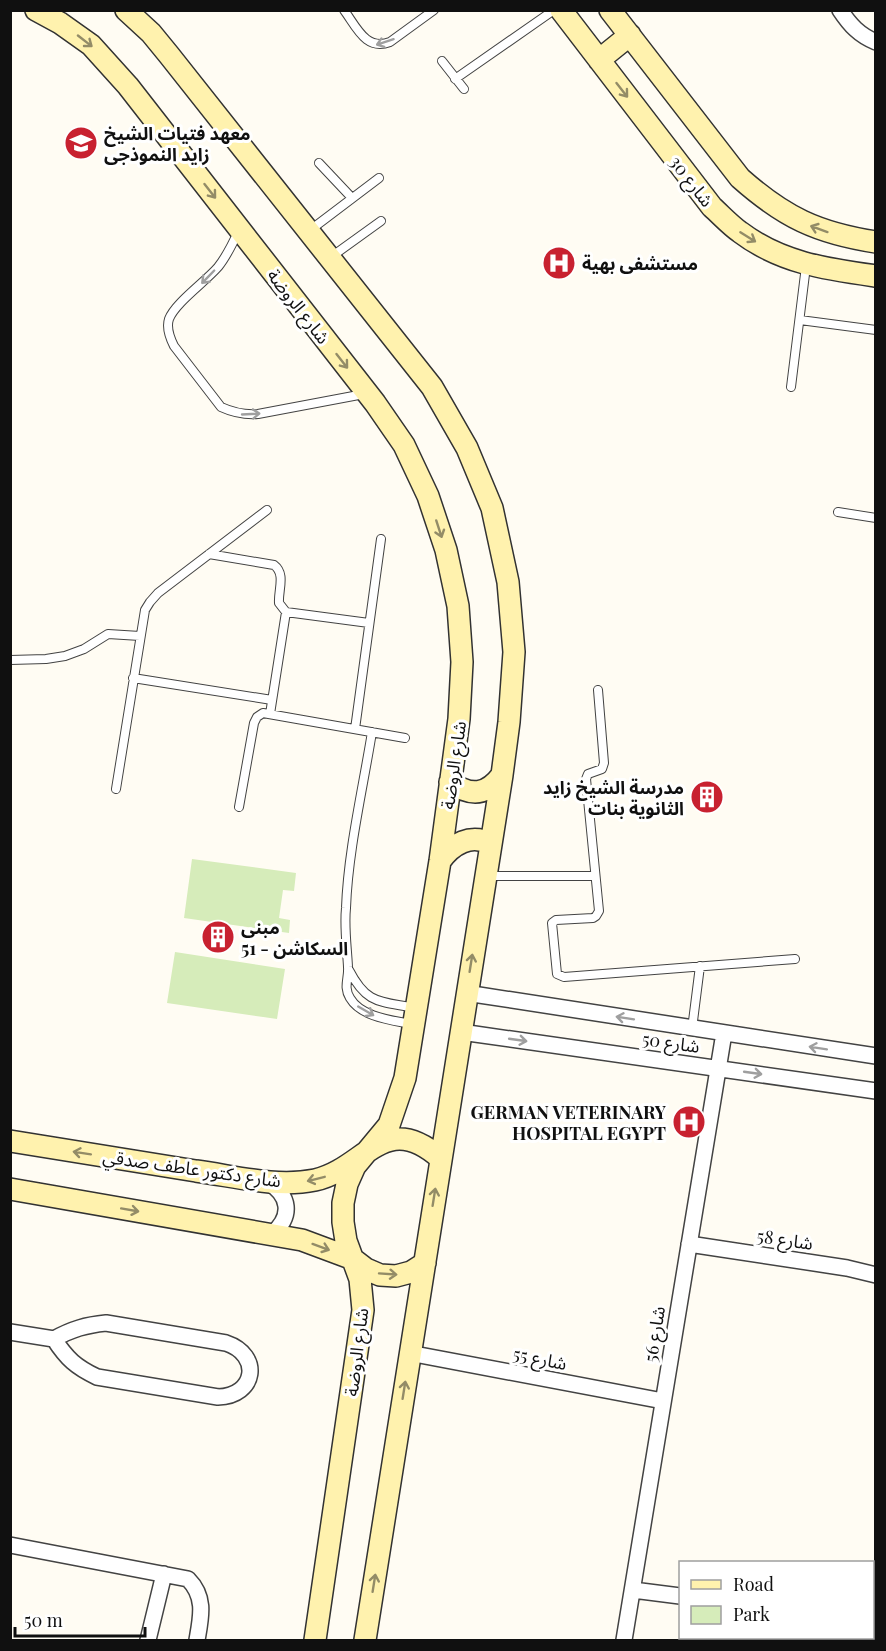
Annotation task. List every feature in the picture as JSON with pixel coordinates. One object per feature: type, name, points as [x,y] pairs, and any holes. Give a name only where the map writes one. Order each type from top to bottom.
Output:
[{"type":"street","name":"شارع الروضة","points":[[36,10],[60,23],[91,45],[128,86],[368,394],[404,445],[428,496],[446,550],[458,606],[462,663],[459,719],[440,861],[405,1077],[389,1125],[355,1166],[347,1184],[343,1203],[344,1232],[360,1279],[363,1310],[315,1641]]},
{"type":"street","points":[[126,10],[151,33],[432,387],[467,448],[492,508],[508,582],[513,652],[509,722],[502,775],[365,1641]]},
{"type":"street","name":"شارع 30","points":[[561,10],[712,207],[740,232],[771,252],[807,265],[876,276]]},
{"type":"street","points":[[610,10],[740,178],[764,200],[791,217],[821,230],[876,242]]},
{"type":"street","points":[[840,10],[852,27],[862,36],[876,42]]},
{"type":"street","points":[[599,60],[630,35]]},
{"type":"street","points":[[450,782],[466,791],[484,791],[495,784],[502,775]]},
{"type":"street","points":[[440,861],[454,845],[463,841],[484,840],[491,844]]},
{"type":"street","name":"شارع 50","points":[[466,993],[876,1056]]},
{"type":"street","name":"شارع 50","points":[[460,1032],[876,1091]]},
{"type":"street","name":"شارع 56","points":[[624,1641],[724,1034]]},
{"type":"street","points":[[366,1150],[381,1142],[397,1139],[413,1141],[428,1147],[440,1158]]},
{"type":"street","name":"شارع دكتور عاطف صدقي","points":[[10,1142],[267,1182],[315,1180],[351,1163],[366,1150]]},
{"type":"street","points":[[267,1182],[276,1187],[283,1196],[286,1206],[285,1217],[280,1227],[272,1234]]},
{"type":"street","points":[[10,1189],[302,1240],[353,1259],[366,1269],[380,1275],[396,1276],[411,1272],[424,1263]]},
{"type":"street","name":"شارع 58","points":[[689,1244],[847,1268],[876,1275]]},
{"type":"street","points":[[10,1332],[54,1340],[70,1330],[88,1324],[106,1323],[226,1343],[237,1346],[245,1354],[250,1363],[250,1374],[239,1393],[229,1397],[98,1377],[80,1369],[65,1356],[54,1340]]},
{"type":"street","name":"شارع 55","points":[[409,1353],[663,1401]]},
{"type":"street","points":[[10,1545],[188,1579],[196,1587],[201,1598],[197,1641]]},
{"type":"street","points":[[148,1641],[164,1574]]},
{"type":"street","points":[[633,1590],[679,1596]]},
{"type":"lane","points":[[344,10],[366,41],[374,45],[382,45],[390,42],[434,10]]},
{"type":"lane","points":[[455,78],[554,10]]},
{"type":"lane","points":[[442,61],[464,89]]},
{"type":"lane","points":[[319,163],[352,198]]},
{"type":"lane","points":[[308,232],[379,178]]},
{"type":"lane","points":[[329,258],[381,220]]},
{"type":"lane","points":[[239,229],[231,248],[219,266],[173,310],[168,321],[169,334],[174,346],[221,407],[245,415],[258,414],[368,394]]},
{"type":"lane","points":[[791,387],[807,265]]},
{"type":"lane","points":[[800,320],[876,330]]},
{"type":"lane","points":[[116,789],[145,610],[150,602],[267,510]]},
{"type":"lane","points":[[838,512],[876,518]]},
{"type":"lane","points":[[355,729],[381,539]]},
{"type":"lane","points":[[209,554],[274,565],[279,569],[281,575],[279,603],[286,612],[369,623]]},
{"type":"lane","points":[[270,714],[286,612]]},
{"type":"lane","points":[[10,660],[65,656],[84,649],[108,634],[140,636]]},
{"type":"lane","points":[[133,678],[272,700]]},
{"type":"lane","points":[[598,690],[604,763],[602,769],[588,774],[586,779],[599,910],[596,916],[556,920],[552,923],[556,970],[560,976],[795,959]]},
{"type":"lane","points":[[239,807],[254,723],[263,713],[405,738]]},
{"type":"lane","points":[[372,732],[347,889],[346,932],[349,970],[346,987],[350,998],[359,1008],[373,1015],[415,1016]]},
{"type":"lane","points":[[486,876],[596,876]]},
{"type":"lane","points":[[692,1029],[700,966]]},
{"type":"lane","points":[[349,970],[357,985],[374,1000],[415,1016]]},
{"type":"green space","points":[[192,859],[296,873],[294,891],[283,890],[279,918],[290,920],[289,933],[184,918]]},
{"type":"green space","points":[[175,952],[285,969],[277,1019],[167,1003]]},
{"type":"place","name":"معهد فتيات الشيخ زايد النموذجى","points":[[81,143]]},
{"type":"place","name":"مستشفى بهية","points":[[559,263]]},
{"type":"place","name":"مدرسة الشيخ زايد الثانوية بنات","points":[[707,797]]},
{"type":"place","name":"مبنى السكاشن - 51","points":[[218,937]]},
{"type":"place","name":"GERMAN VETERINARY HOSPITAL EGYPT","points":[[689,1122]]}]
